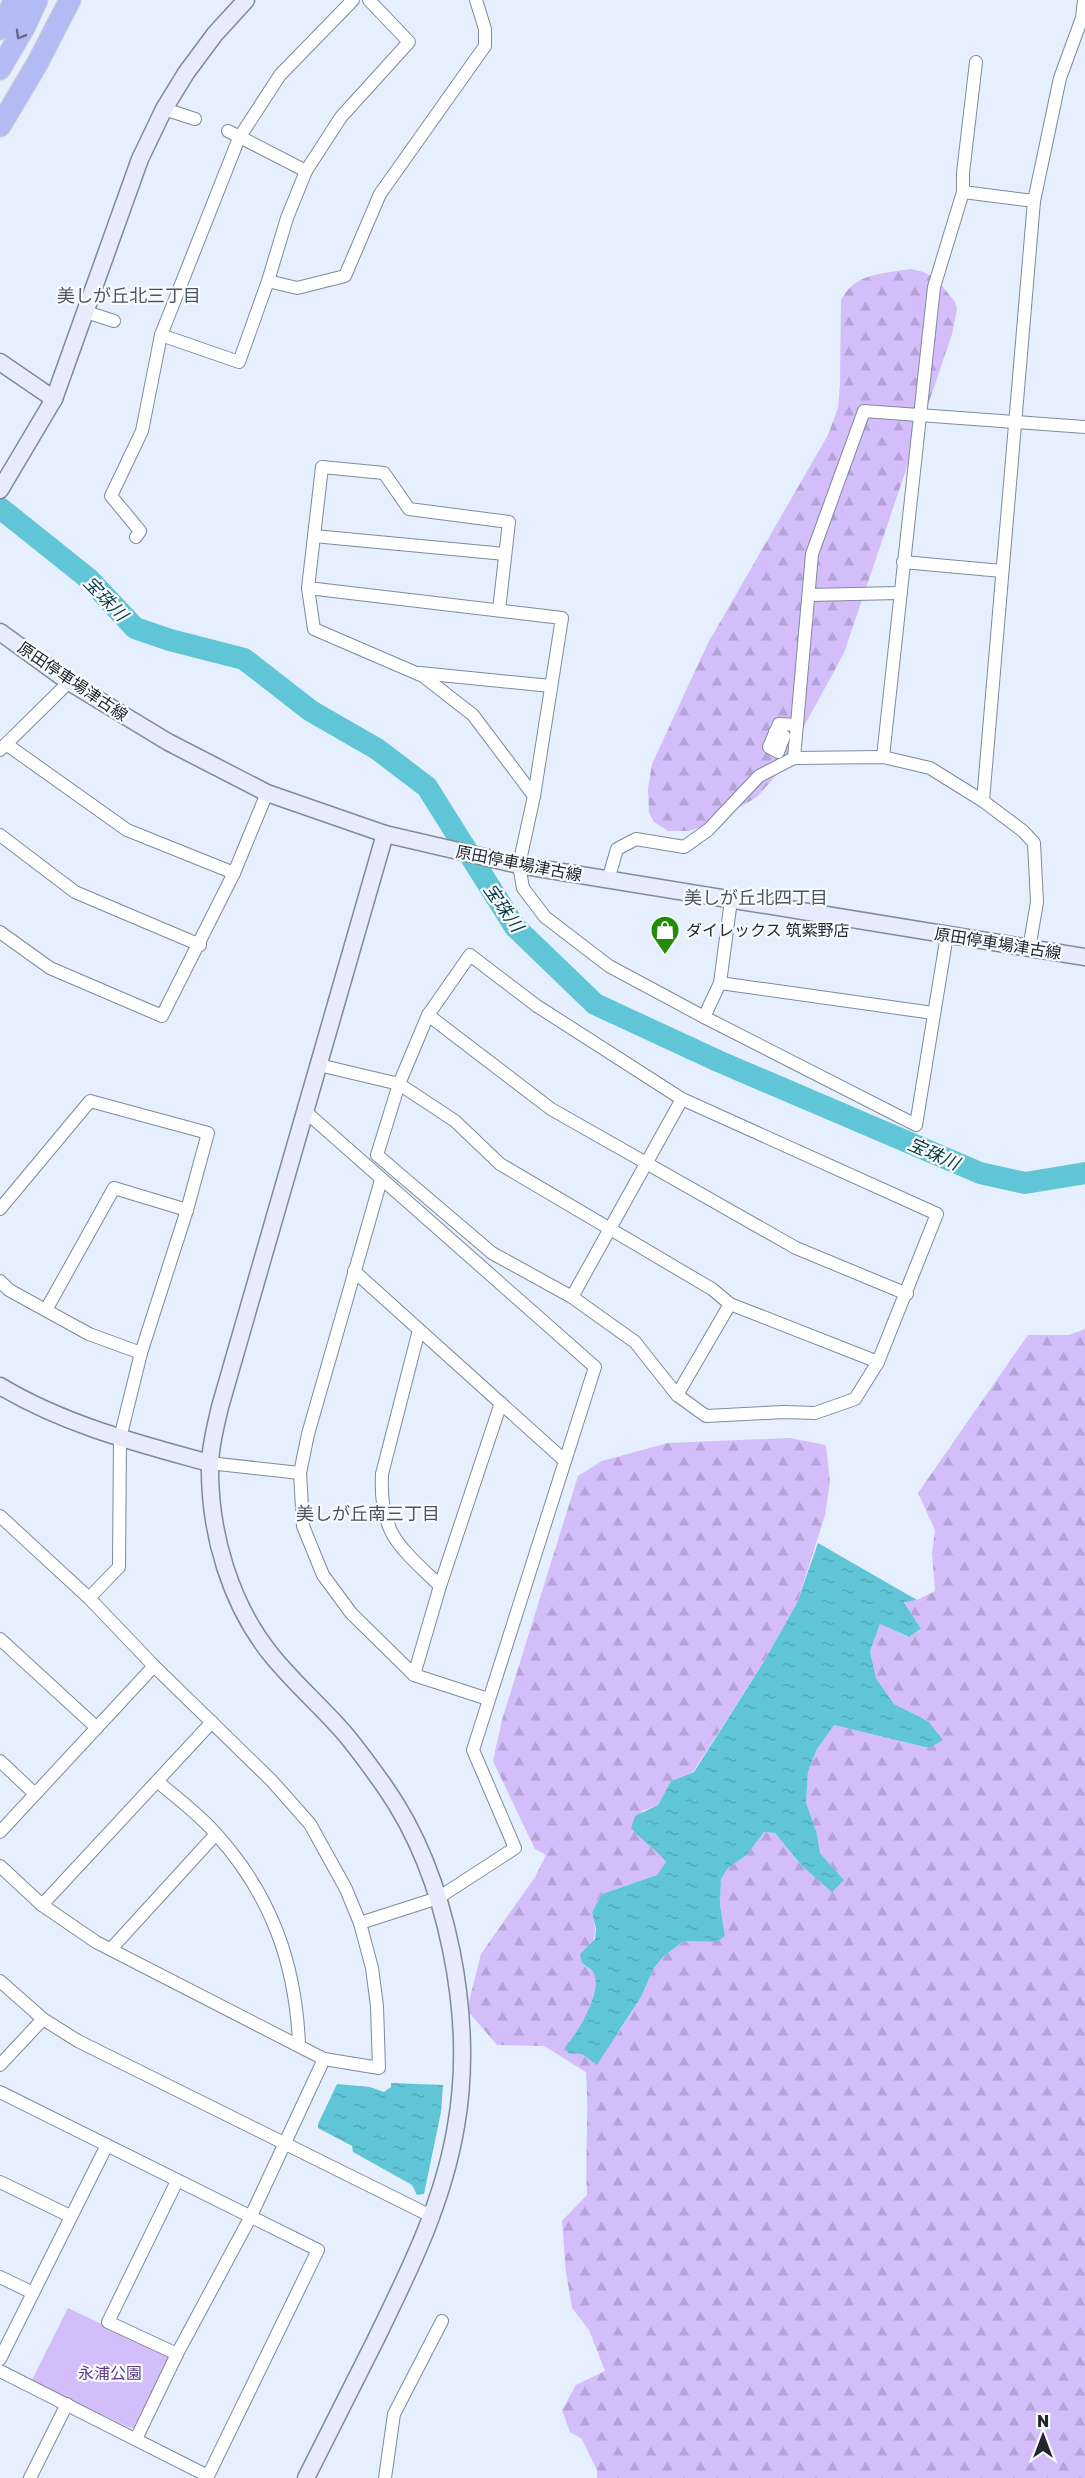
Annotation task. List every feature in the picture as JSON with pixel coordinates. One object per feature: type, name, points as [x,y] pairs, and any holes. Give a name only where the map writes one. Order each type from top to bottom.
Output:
[{"type":"highway","points":[[0,29],[15,0]]},
{"type":"highway","points":[[0,69],[37,0]]},
{"type":"highway","points":[[0,104],[56,0]]},
{"type":"highway","points":[[0,126],[37,64],[70,0]]},
{"type":"street","points":[[136,537],[140,531],[111,496],[142,431],[161,335],[233,134],[280,75],[353,0]]},
{"type":"street","points":[[161,335],[239,362],[268,281],[287,218],[306,171],[341,117],[409,42],[369,0]]},
{"type":"street","points":[[268,281],[297,288],[345,276],[380,194],[485,46],[485,29],[476,0]]},
{"type":"street","points":[[983,801],[1034,201],[1060,78],[1083,19],[1084,0]]},
{"type":"street","points":[[2,487],[54,399],[141,159],[164,109],[214,34],[238,3]]},
{"type":"street","points":[[883,757],[934,287],[963,192],[963,173],[976,63]]},
{"type":"street","points":[[164,109],[195,119]]},
{"type":"street","points":[[233,134],[306,171]]},
{"type":"street","points":[[963,192],[1034,201]]},
{"type":"street","points":[[86,312],[114,321]]},
{"type":"street","points":[[0,362],[54,399]]},
{"type":"street","points":[[794,758],[812,554],[864,411],[1085,426]]},
{"type":"street","points":[[499,610],[508,522],[409,509],[384,474],[322,467],[308,588],[314,629],[423,676],[473,715],[534,795]]},
{"type":"street","points":[[314,536],[505,554]]},
{"type":"street","points":[[903,562],[1002,571]]},
{"type":"street","points":[[308,588],[562,618],[534,795],[514,863],[523,888],[545,917],[609,966],[916,1125],[947,935]]},
{"type":"street","points":[[809,596],[899,593]]},
{"type":"street","name":"原田停車場津古線","points":[[0,632],[69,682],[168,742],[267,792],[385,834],[514,863],[608,880],[1085,957]]},
{"type":"street","points":[[416,672],[551,686]]},
{"type":"street","points":[[69,682],[3,747],[127,830],[234,873]]},
{"type":"street","points":[[776,732],[779,724],[797,725]]},
{"type":"street","points":[[608,880],[617,849],[636,838],[684,847],[708,830],[759,776],[794,758],[883,757],[930,768],[983,801],[1023,831],[1034,843],[1037,902],[1029,949]]},
{"type":"street","points":[[0,932],[50,968],[162,1016],[200,945],[234,873],[267,792]]},
{"type":"street","points":[[306,2478],[396,2298],[433,2217],[447,2172],[457,2125],[462,2075],[460,1999],[450,1942],[438,1898],[411,1833],[387,1790],[345,1734],[272,1656],[250,1622],[222,1563],[209,1463],[220,1407],[385,834]]},
{"type":"street","points":[[0,835],[75,892],[200,945]]},
{"type":"street","points":[[704,1017],[720,983],[731,900]]},
{"type":"street","points":[[470,955],[537,1006],[682,1099],[937,1214],[878,1362],[855,1399],[814,1413],[784,1412],[706,1416],[677,1395],[635,1342],[572,1297],[492,1253],[377,1155],[399,1084],[428,1015],[470,955]]},
{"type":"street","points":[[720,983],[933,1013]]},
{"type":"street","points":[[428,1015],[551,1109],[796,1248],[907,1294]]},
{"type":"street","points":[[319,1065],[399,1084],[454,1121],[501,1164],[712,1289],[730,1304],[878,1362]]},
{"type":"street","points":[[572,1297],[682,1099]]},
{"type":"street","points":[[0,1209],[90,1101],[208,1133],[187,1210],[141,1353],[120,1438],[119,1567],[89,1598]]},
{"type":"street","points":[[306,1112],[595,1367],[473,1750],[515,1848],[438,1898],[360,1923]]},
{"type":"street","points":[[381,1180],[308,1434],[300,1473],[303,1526],[322,1575],[351,1613],[414,1675],[488,1700]]},
{"type":"street","points":[[46,1310],[114,1188],[187,1210]]},
{"type":"street","points":[[354,1271],[565,1461]]},
{"type":"street","points":[[0,1281],[9,1290],[89,1334],[141,1353]]},
{"type":"street","points":[[677,1395],[730,1304]]},
{"type":"street","points":[[419,1330],[382,1474],[381,1498],[386,1520],[399,1546],[440,1586]]},
{"type":"street","points":[[0,1386],[28,1403],[70,1422],[120,1438],[209,1463],[300,1473]]},
{"type":"street","points":[[414,1675],[440,1586],[501,1403]]},
{"type":"street","points":[[0,1516],[89,1598],[154,1666],[272,1781],[310,1824],[346,1890],[360,1923],[372,1968],[377,2006],[379,2068],[324,2059],[96,1942],[42,1905],[0,1866]]},
{"type":"street","points":[[0,1639],[97,1728]]},
{"type":"street","points":[[0,1832],[154,1666]]},
{"type":"street","points":[[42,1905],[212,1722]]},
{"type":"street","points":[[0,1761],[35,1794]]},
{"type":"street","points":[[158,1782],[216,1834],[255,1884],[277,1929],[286,1954],[294,1993],[299,2045]]},
{"type":"street","points":[[111,1949],[216,1834]]},
{"type":"street","points":[[0,1981],[43,2019],[78,2041],[433,2217]]},
{"type":"street","points":[[0,2065],[43,2019]]},
{"type":"street","points":[[136,2439],[177,2354],[250,2218],[324,2059]]},
{"type":"street","points":[[0,2092],[318,2250],[208,2476],[0,2371]]},
{"type":"street","points":[[0,2359],[107,2145]]},
{"type":"street","points":[[177,2181],[108,2322],[177,2354]]},
{"type":"street","points":[[0,2182],[70,2216]]},
{"type":"street","points":[[0,2277],[33,2293]]},
{"type":"street","points":[[385,2478],[394,2414],[442,2321]]},
{"type":"street","points":[[30,2478],[67,2404]]},
{"type":"green space","points":[[911,269],[936,278],[955,302],[957,309],[952,334],[844,653],[779,772],[757,797],[711,824],[688,831],[668,831],[654,822],[649,813],[648,789],[652,764],[707,645],[828,435],[838,408],[841,301],[854,284],[862,279]]},
{"type":"green space","points":[[1085,1329],[1085,2478],[597,2478],[597,2470],[582,2439],[570,2432],[562,2410],[576,2385],[605,2371],[589,2330],[572,2308],[566,2272],[562,2221],[587,2195],[586,2072],[544,2046],[497,2045],[467,2010],[481,1954],[535,1877],[546,1855],[535,1849],[493,1761],[502,1720],[578,1476],[602,1461],[668,1443],[790,1438],[826,1445],[830,1482],[825,1515],[797,1603],[763,1663],[693,1772],[671,1781],[658,1805],[642,1811],[637,1835],[651,1844],[666,1862],[657,1875],[602,1894],[592,1912],[595,1934],[582,1963],[593,1972],[595,1989],[588,2012],[568,2052],[582,2054],[617,2035],[641,1997],[654,1968],[663,1957],[684,1941],[717,1942],[725,1936],[720,1905],[721,1879],[728,1868],[747,1855],[764,1832],[775,1833],[802,1866],[844,1880],[820,1853],[817,1834],[806,1802],[808,1772],[817,1749],[834,1725],[929,1748],[928,1721],[894,1704],[876,1678],[870,1651],[880,1624],[908,1637],[921,1630],[904,1601],[917,1600],[935,1591],[932,1553],[935,1530],[918,1493],[1028,1335],[1069,1335]]},
{"type":"green space","name":"永浦公園","points":[[68,2308],[167,2355],[169,2361],[136,2428],[128,2427],[32,2380]]},
{"type":"water","points":[[818,1543],[917,1600],[904,1602],[921,1629],[909,1637],[880,1624],[870,1651],[876,1678],[894,1704],[928,1721],[943,1740],[929,1748],[834,1725],[817,1749],[808,1772],[806,1802],[817,1834],[820,1853],[844,1880],[832,1892],[802,1866],[775,1833],[764,1832],[747,1855],[728,1868],[721,1879],[720,1905],[725,1936],[717,1942],[684,1941],[663,1957],[654,1968],[641,1997],[597,2065],[582,2054],[568,2053],[565,2047],[588,2011],[595,1989],[593,1972],[582,1963],[580,1954],[595,1939],[596,1929],[592,1912],[602,1894],[657,1875],[666,1862],[631,1828],[635,1816],[658,1805],[671,1781],[694,1772],[763,1663],[797,1603]]},
{"type":"water","points":[[391,2083],[443,2085],[441,2112],[424,2194],[417,2195],[412,2185],[353,2152],[352,2146],[318,2128],[337,2084],[370,2087],[384,2092],[391,2087]]},
{"type":"waterway","name":"宝珠川","points":[[0,508],[89,579],[135,628],[170,640],[244,659],[311,711],[377,749],[427,787],[515,927],[595,1004],[718,1061],[980,1173],[1025,1183],[1085,1173]]},
{"type":"place","name":"ダイレックス 筑紫野店","points":[[665,956]]},
{"type":"district","name":"美しが丘北三丁目","points":[[129,295]]},
{"type":"district","name":"美しが丘北四丁目","points":[[756,897]]},
{"type":"district","name":"美しが丘南三丁目","points":[[368,1513]]}]
